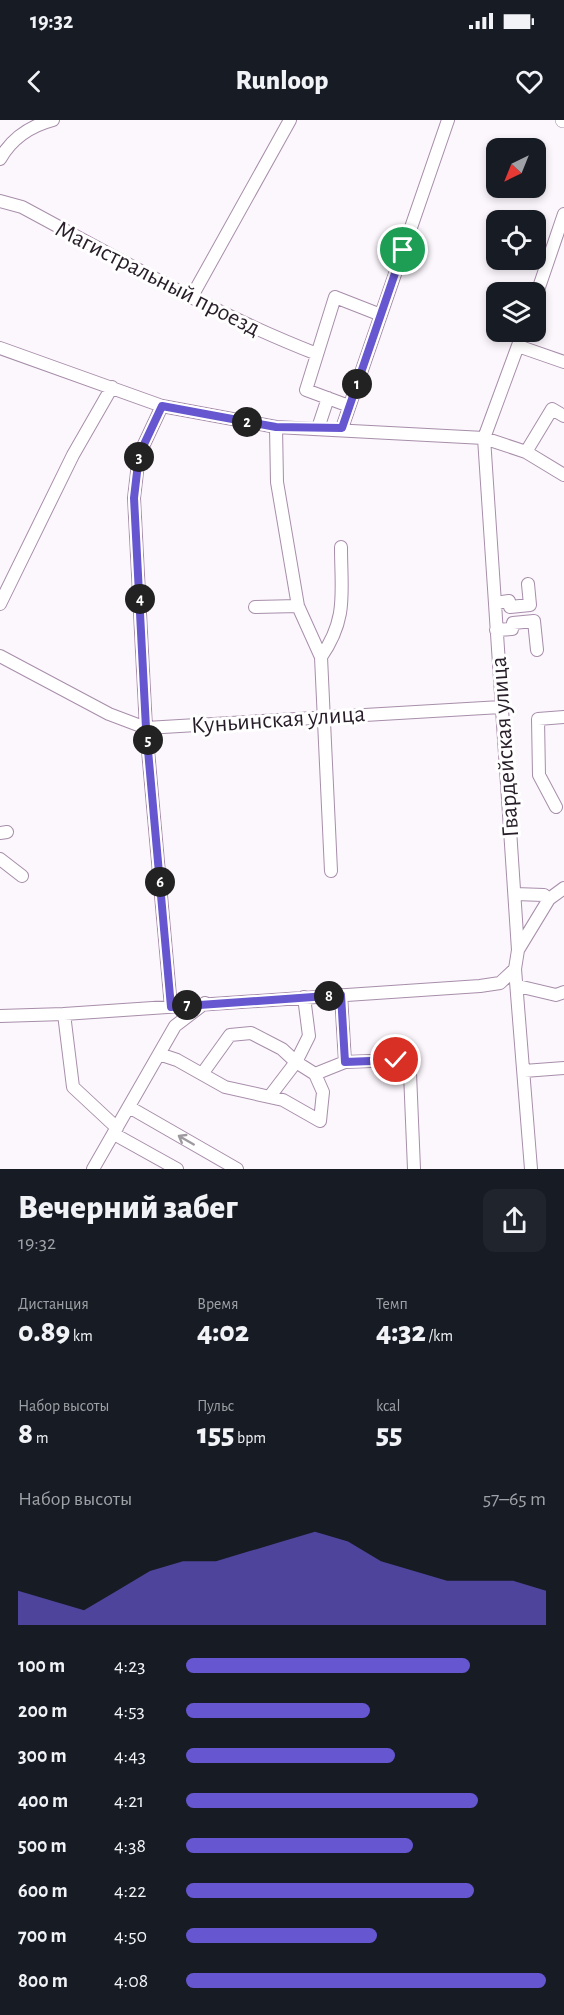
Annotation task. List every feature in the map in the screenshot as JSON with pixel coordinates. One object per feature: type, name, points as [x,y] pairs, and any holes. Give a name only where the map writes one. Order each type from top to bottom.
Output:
[{"type":"street","points":[[0,159],[6,148],[31,123],[53,120]]},
{"type":"street","points":[[190,298],[290,120]]},
{"type":"street","points":[[342,428],[448,120]]},
{"type":"street","name":"Магистральный проезд","points":[[0,201],[22,207],[190,298],[258,331],[317,354]]},
{"type":"street","points":[[541,282],[564,213]]},
{"type":"street","points":[[350,406],[306,390],[335,297],[381,315]]},
{"type":"street","name":"Гвардейская улица","points":[[519,342],[484,438],[518,950],[515,969],[531,1169]]},
{"type":"street","points":[[518,346],[564,362]]},
{"type":"street","points":[[0,348],[162,406],[276,427],[342,428],[484,438],[526,452],[564,475]]},
{"type":"street","points":[[0,604],[73,456],[112,387]]},
{"type":"street","points":[[318,428],[328,398]]},
{"type":"street","points":[[162,406],[139,455],[134,498],[146,728],[171,1007]]},
{"type":"street","points":[[526,452],[552,409],[564,416]]},
{"type":"street","points":[[276,427],[277,482],[298,606],[321,657],[331,871]]},
{"type":"street","points":[[321,657],[333,640],[341,620],[341,547]]},
{"type":"street","points":[[495,603],[509,601],[510,607],[530,605],[528,584]]},
{"type":"street","points":[[255,607],[298,606]]},
{"type":"street","points":[[496,630],[512,629],[513,623],[534,621],[537,650]]},
{"type":"street","name":"Куньинская улица","points":[[0,656],[109,714],[146,728],[501,707]]},
{"type":"street","points":[[556,807],[539,775],[538,720],[564,717]]},
{"type":"street","points":[[0,859],[22,876]]},
{"type":"street","points":[[518,950],[549,899],[564,888]]},
{"type":"street","points":[[514,894],[544,896],[549,899]]},
{"type":"street","points":[[0,1016],[171,1007],[500,983],[515,969]]},
{"type":"street","points":[[518,986],[556,995],[564,992]]},
{"type":"street","points":[[341,995],[345,1062]]},
{"type":"street","points":[[270,1096],[296,1062],[309,1036],[304,997]]},
{"type":"street","points":[[93,1169],[175,1026],[205,1003]]},
{"type":"street","points":[[64,1014],[73,1087],[116,1131],[177,1169]]},
{"type":"street","points":[[159,1054],[177,1060],[225,1087],[270,1096],[320,1121],[323,1092],[315,1074],[296,1062],[282,1049],[251,1033],[230,1035],[202,1074]]},
{"type":"street","points":[[315,1074],[345,1062],[396,1060],[410,1073],[414,1169]]},
{"type":"street","points":[[524,1071],[564,1068]]},
{"type":"street","points":[[127,1111],[237,1169]]},
{"type":"route","points":[[396,1060],[345,1062],[341,995],[171,1007],[146,728],[134,498],[139,455],[162,406],[276,427],[342,428],[403,250]]}]
